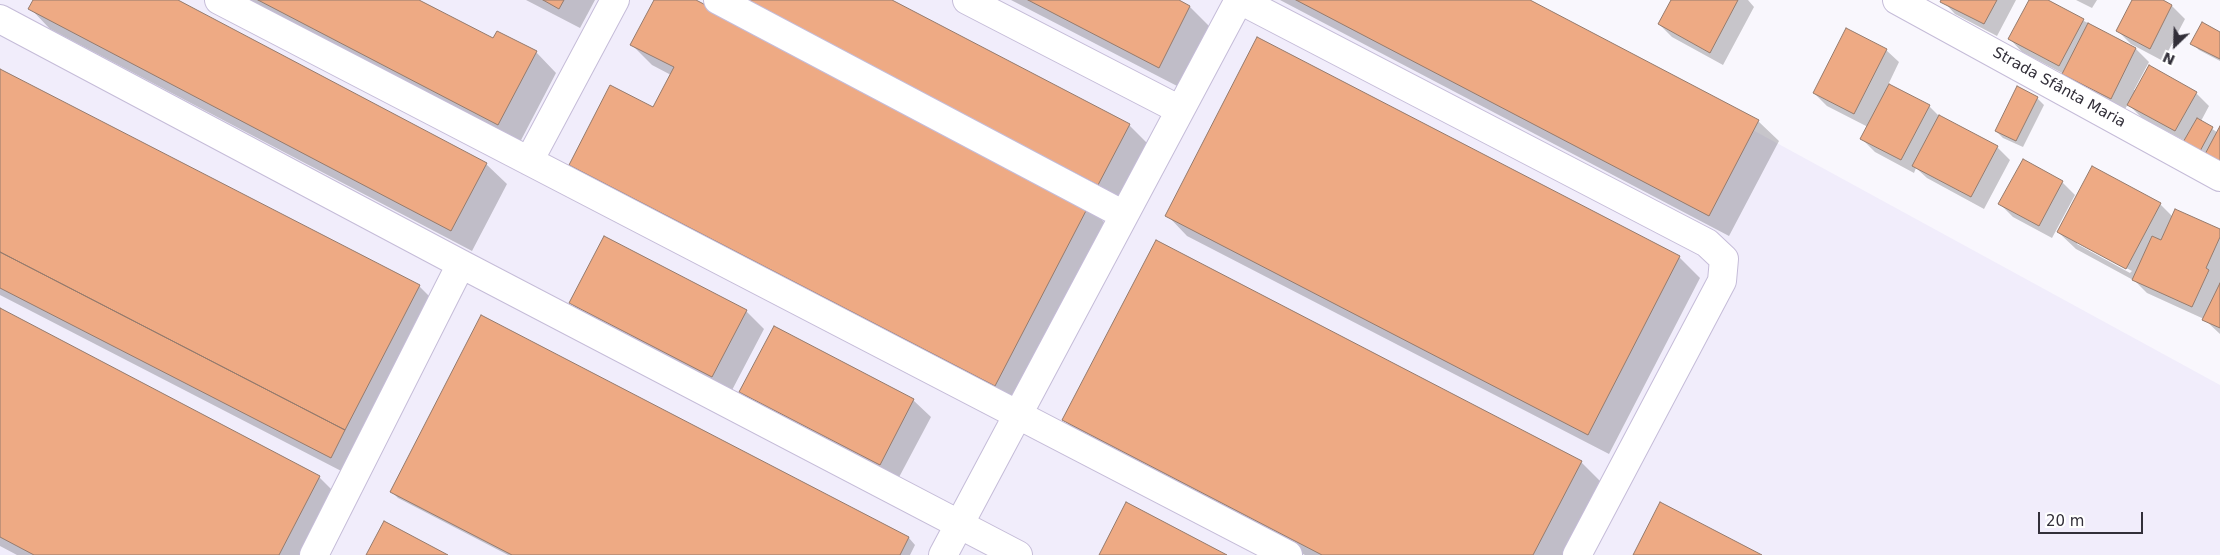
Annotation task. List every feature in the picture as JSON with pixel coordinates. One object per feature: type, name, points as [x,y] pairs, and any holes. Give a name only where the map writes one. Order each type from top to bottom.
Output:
[{"type":"street","points":[[219,0],[1288,555]]},
{"type":"street","points":[[529,161],[615,0]]},
{"type":"street","points":[[718,0],[1124,215]]},
{"type":"street","points":[[967,0],[1180,110]]},
{"type":"street","points":[[943,555],[1240,0],[1707,243],[1724,259],[1722,281],[1577,555]]},
{"type":"street","name":"Strada Sfânta Maria","points":[[1897,0],[2220,177]]},
{"type":"street","points":[[0,19],[461,264],[1018,555]]},
{"type":"street","points":[[314,555],[461,264]]},
{"type":"shaded area","points":[[0,0],[1515,0],[2220,385],[2220,555],[0,555]]},
{"type":"building","points":[[33,0],[178,0],[487,163],[451,231],[28,9]]},
{"type":"building","points":[[258,0],[419,0],[493,38],[497,31],[537,51],[498,125]]},
{"type":"building","points":[[543,0],[564,0],[559,9]]},
{"type":"building","points":[[654,0],[696,0],[1089,205],[995,386],[569,165],[610,85],[653,107],[674,67],[630,45]]},
{"type":"building","points":[[744,0],[892,0],[1130,124],[1098,185]]},
{"type":"building","points":[[1028,0],[1179,0],[1190,6],[1159,68]]},
{"type":"building","points":[[1296,0],[1530,0],[1759,120],[1709,216]]},
{"type":"building","points":[[1671,0],[1738,0],[1710,53],[1658,24]]},
{"type":"building","points":[[1941,0],[1997,0],[1984,24],[1940,2]]},
{"type":"building","points":[[2029,0],[2048,0],[2084,19],[2059,66],[2008,39]]},
{"type":"building","points":[[2132,0],[2163,0],[2172,5],[2150,49],[2116,31]]},
{"type":"building","points":[[2202,22],[2220,32],[2220,59],[2190,44]]},
{"type":"building","points":[[2088,23],[2136,48],[2111,99],[2062,74]]},
{"type":"building","points":[[1846,28],[1887,49],[1854,114],[1813,93]]},
{"type":"building","points":[[1257,37],[1680,256],[1588,435],[1165,216]]},
{"type":"building","points":[[2149,65],[2197,92],[2175,131],[2127,105]]},
{"type":"building","points":[[0,69],[420,285],[345,430],[0,252]]},
{"type":"building","points":[[1889,84],[1930,105],[1901,160],[1860,139]]},
{"type":"building","points":[[2017,86],[2038,97],[2016,141],[1995,131]]},
{"type":"building","points":[[1939,115],[1998,146],[1971,197],[1912,166]]},
{"type":"building","points":[[2197,118],[2213,127],[2199,153],[2182,144]]},
{"type":"building","points":[[2220,126],[2220,165],[2204,156]]},
{"type":"building","points":[[2023,159],[2063,181],[2039,226],[1998,204]]},
{"type":"building","points":[[2092,166],[2161,203],[2126,269],[2057,232]]},
{"type":"building","points":[[2175,209],[2220,229],[2220,237],[2206,268],[2209,270],[2192,307],[2132,280],[2152,236],[2161,240]]},
{"type":"building","points":[[604,236],[747,310],[712,377],[569,303]]},
{"type":"building","points":[[1156,240],[1582,461],[1533,555],[1322,555],[1062,420]]},
{"type":"building","points":[[0,252],[345,430],[331,458],[0,288]]},
{"type":"building","points":[[2220,283],[2220,328],[2202,320]]},
{"type":"building","points":[[0,308],[320,476],[279,555],[34,555],[0,537]]},
{"type":"building","points":[[481,315],[909,537],[900,555],[512,555],[390,492]]},
{"type":"building","points":[[774,326],[914,399],[880,465],[739,392]]},
{"type":"building","points":[[1126,502],[1227,555],[1099,555]]},
{"type":"building","points":[[1660,502],[1762,555],[1633,555]]},
{"type":"building","points":[[384,521],[448,555],[366,555]]}]
